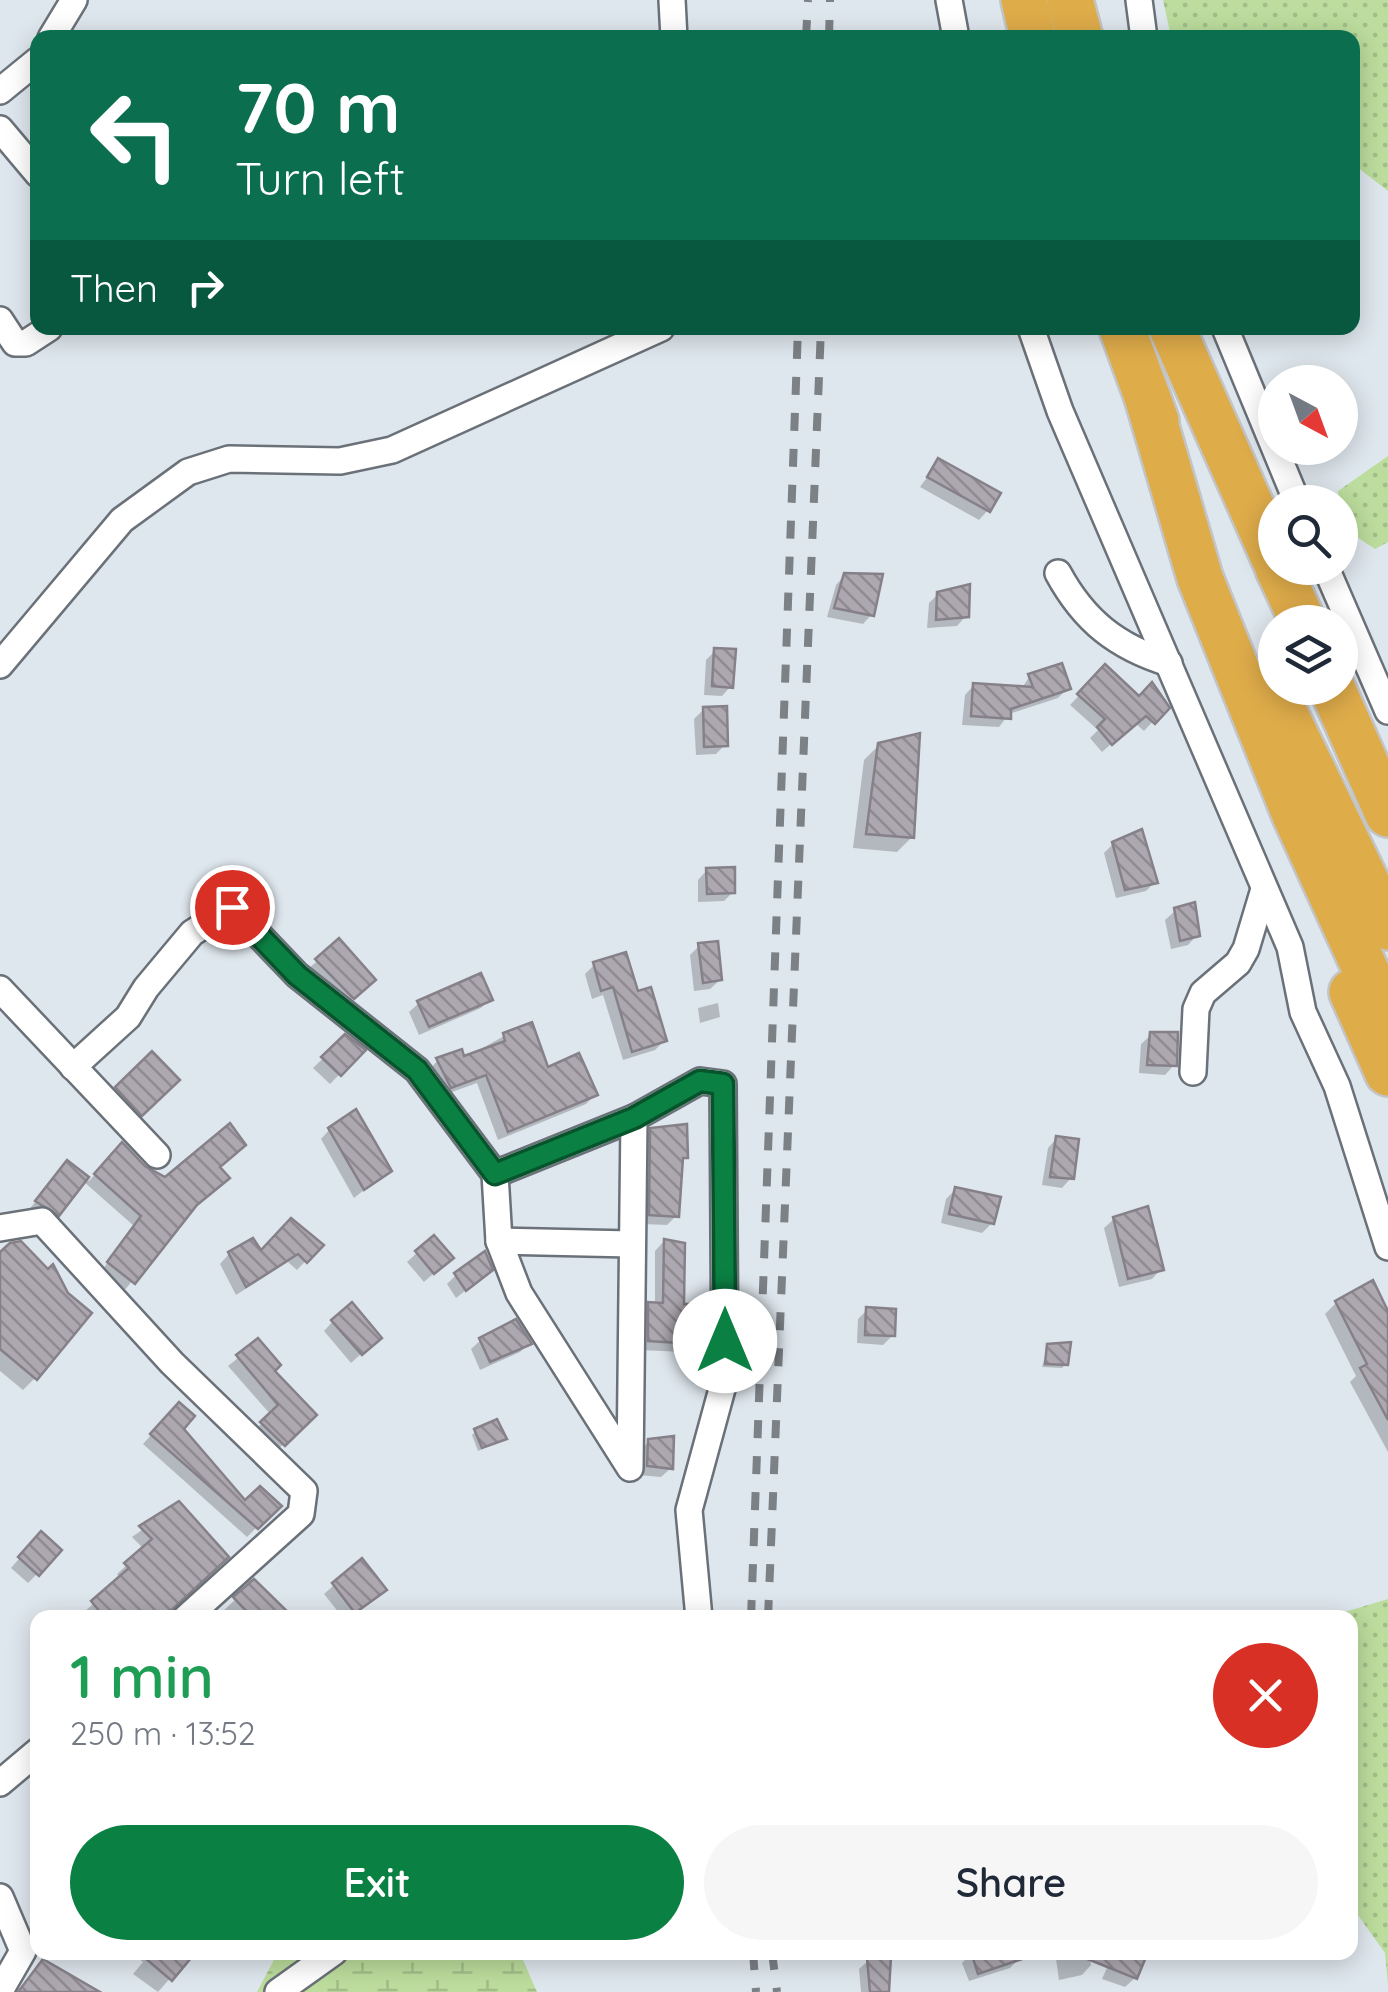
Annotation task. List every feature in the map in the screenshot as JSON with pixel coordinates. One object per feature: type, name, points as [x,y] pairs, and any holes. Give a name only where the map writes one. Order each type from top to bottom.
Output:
[{"type":"highway","points":[[1024,0],[1031,30]]},
{"type":"highway","points":[[1070,0],[1078,30]]},
{"type":"highway","points":[[1124,335],[1200,578],[1295,815],[1388,1019]]},
{"type":"highway","points":[[1175,335],[1258,522]]},
{"type":"highway","points":[[1146,396],[1248,637],[1388,928]]},
{"type":"highway","points":[[1189,499],[1262,693],[1388,967]]},
{"type":"highway","points":[[1223,635],[1282,820],[1388,1072]]},
{"type":"highway","points":[[1340,705],[1388,814]]},
{"type":"street","points":[[56,30],[74,0]]},
{"type":"street","points":[[672,0],[674,30]]},
{"type":"street","points":[[948,0],[954,30]]},
{"type":"street","points":[[1138,0],[1143,30]]},
{"type":"street","points":[[0,91],[30,71]]},
{"type":"street","points":[[0,129],[30,165]]},
{"type":"street","points":[[0,320],[14,343],[26,343],[38,335]]},
{"type":"street","points":[[0,665],[122,520],[188,472],[229,459],[340,460],[392,450],[646,335]]},
{"type":"street","points":[[1033,335],[1060,410],[1290,947],[1303,1012],[1337,1086],[1374,1214],[1388,1247]]},
{"type":"street","points":[[1228,335],[1289,485]]},
{"type":"street","points":[[1058,573],[1076,606],[1105,634],[1137,653],[1169,663]]},
{"type":"street","points":[[1333,585],[1388,711]]},
{"type":"street","points":[[1193,1072],[1196,1009],[1203,993],[1238,963],[1246,950],[1264,889]]},
{"type":"street","points":[[74,1067],[128,1017],[192,933],[232,907],[297,975],[417,1070],[495,1174],[499,1240],[520,1293],[630,1468],[634,1118]]},
{"type":"street","points":[[0,989],[157,1155]]},
{"type":"street","points":[[495,1174],[634,1118],[700,1081],[723,1084],[725,1378],[689,1510],[699,1610]]},
{"type":"street","points":[[0,1228],[42,1221],[172,1363],[304,1491],[301,1514],[195,1610]]},
{"type":"street","points":[[499,1240],[631,1244]]},
{"type":"street","points":[[0,1783],[30,1758]]},
{"type":"street","points":[[0,1897],[23,1951],[0,1991]]},
{"type":"street","points":[[278,1992],[323,1960]]},
{"type":"green space","points":[[1163,0],[1388,0],[1388,191],[1360,169],[1360,30],[1169,30]]},
{"type":"green space","points":[[1388,456],[1388,542],[1375,549],[1358,538],[1358,485],[1347,485]]},
{"type":"green space","points":[[1388,1599],[1388,1985],[1385,1953],[1358,1915],[1358,1610],[1351,1610]]},
{"type":"green space","points":[[274,1960],[523,1960],[537,1992],[257,1992]]},
{"type":"building","points":[[938,458],[1001,493],[990,512],[927,477]]},
{"type":"building","points":[[844,573],[883,574],[874,616],[834,608]]},
{"type":"building","points":[[970,584],[969,617],[936,620],[937,592]]},
{"type":"building","points":[[714,648],[736,649],[733,688],[712,686]]},
{"type":"building","points":[[1062,663],[1071,689],[1011,709],[1011,719],[971,716],[973,683],[1033,687],[1028,674]]},
{"type":"building","points":[[1105,664],[1139,696],[1152,682],[1170,708],[1155,724],[1146,716],[1112,745],[1097,727],[1105,719],[1077,694]]},
{"type":"building","points":[[727,706],[728,746],[704,747],[703,707]]},
{"type":"building","points":[[920,733],[914,838],[866,834],[878,743]]},
{"type":"building","points":[[1142,829],[1158,883],[1125,890],[1112,842]]},
{"type":"building","points":[[735,867],[735,893],[707,894],[706,868]]},
{"type":"building","points":[[1195,902],[1200,936],[1180,941],[1174,908]]},
{"type":"building","points":[[339,938],[376,980],[354,999],[315,959]]},
{"type":"building","points":[[718,941],[722,980],[703,983],[698,943]]},
{"type":"building","points":[[626,952],[638,991],[651,987],[667,1041],[632,1052],[613,987],[601,991],[593,962]]},
{"type":"building","points":[[481,973],[493,1000],[429,1027],[417,1001]]},
{"type":"building","points":[[532,1022],[548,1067],[579,1053],[598,1095],[508,1132],[486,1075],[451,1088],[436,1058],[462,1049],[464,1056],[505,1041],[503,1033]]},
{"type":"building","points":[[1150,1032],[1178,1032],[1177,1066],[1147,1065]]},
{"type":"building","points":[[345,1034],[366,1050],[341,1076],[321,1057]]},
{"type":"building","points":[[152,1051],[180,1080],[142,1116],[115,1087]]},
{"type":"building","points":[[356,1109],[392,1171],[364,1190],[328,1128]]},
{"type":"building","points":[[230,1123],[246,1145],[220,1167],[230,1178],[197,1205],[135,1284],[107,1262],[141,1216],[94,1174],[122,1142],[145,1166],[165,1177]]},
{"type":"building","points":[[687,1124],[688,1158],[683,1158],[679,1217],[649,1215],[650,1128]]},
{"type":"building","points":[[1056,1136],[1079,1139],[1074,1179],[1050,1177]]},
{"type":"building","points":[[67,1160],[89,1177],[59,1216],[35,1201]]},
{"type":"building","points":[[955,1187],[1001,1197],[994,1224],[949,1214]]},
{"type":"building","points":[[1148,1206],[1164,1270],[1128,1279],[1113,1217]]},
{"type":"building","points":[[291,1218],[324,1245],[307,1263],[298,1254],[246,1287],[228,1252],[253,1238],[261,1250]]},
{"type":"building","points":[[434,1235],[454,1258],[434,1274],[415,1251]]},
{"type":"building","points":[[664,1239],[685,1243],[684,1304],[698,1304],[695,1344],[648,1341],[648,1302],[663,1303]]},
{"type":"building","points":[[21,1241],[48,1269],[53,1264],[68,1293],[92,1313],[37,1380],[0,1349],[0,1252],[10,1243]]},
{"type":"building","points":[[485,1251],[493,1270],[466,1291],[454,1273]]},
{"type":"building","points":[[1373,1280],[1388,1311],[1388,1420],[1360,1368],[1367,1364],[1335,1301]]},
{"type":"building","points":[[352,1302],[382,1338],[362,1355],[331,1320]]},
{"type":"building","points":[[866,1307],[896,1309],[895,1336],[865,1335]]},
{"type":"building","points":[[516,1319],[532,1344],[490,1362],[479,1338]]},
{"type":"building","points":[[258,1338],[281,1365],[275,1371],[317,1415],[285,1446],[260,1422],[278,1405],[236,1355]]},
{"type":"building","points":[[1071,1342],[1068,1365],[1045,1364],[1047,1344]]},
{"type":"building","points":[[179,1402],[195,1416],[184,1429],[245,1500],[260,1486],[282,1506],[258,1529],[150,1434]]},
{"type":"building","points":[[497,1419],[507,1439],[482,1448],[474,1429]]},
{"type":"building","points":[[674,1436],[673,1469],[647,1466],[648,1439]]},
{"type":"building","points":[[179,1501],[229,1557],[172,1610],[98,1610],[91,1601],[129,1568],[124,1563],[152,1539],[139,1526]]},
{"type":"building","points":[[41,1531],[62,1550],[39,1576],[18,1557]]},
{"type":"building","points":[[362,1558],[387,1590],[359,1610],[353,1610],[332,1583]]},
{"type":"building","points":[[254,1579],[286,1610],[245,1610],[233,1597]]},
{"type":"building","points":[[45,1960],[100,1992],[18,1992]]},
{"type":"building","points":[[147,1960],[189,1960],[172,1981]]},
{"type":"building","points":[[867,1960],[891,1960],[889,1992],[870,1992]]},
{"type":"building","points":[[974,1960],[1019,1960],[978,1974]]},
{"type":"building","points":[[1090,1960],[1145,1960],[1137,1979]]},
{"type":"railway","points":[[806,30],[808,0]]},
{"type":"railway","points":[[829,30],[830,0]]},
{"type":"railway","points":[[751,1610],[798,335]]},
{"type":"railway","points":[[768,1610],[821,335]]},
{"type":"railway","points":[[754,1960],[756,1992]]},
{"type":"railway","points":[[773,1960],[777,1992]]},
{"type":"route","points":[[232,907],[297,975],[417,1070],[495,1174],[634,1118],[700,1081],[723,1084],[725,1341]]}]
